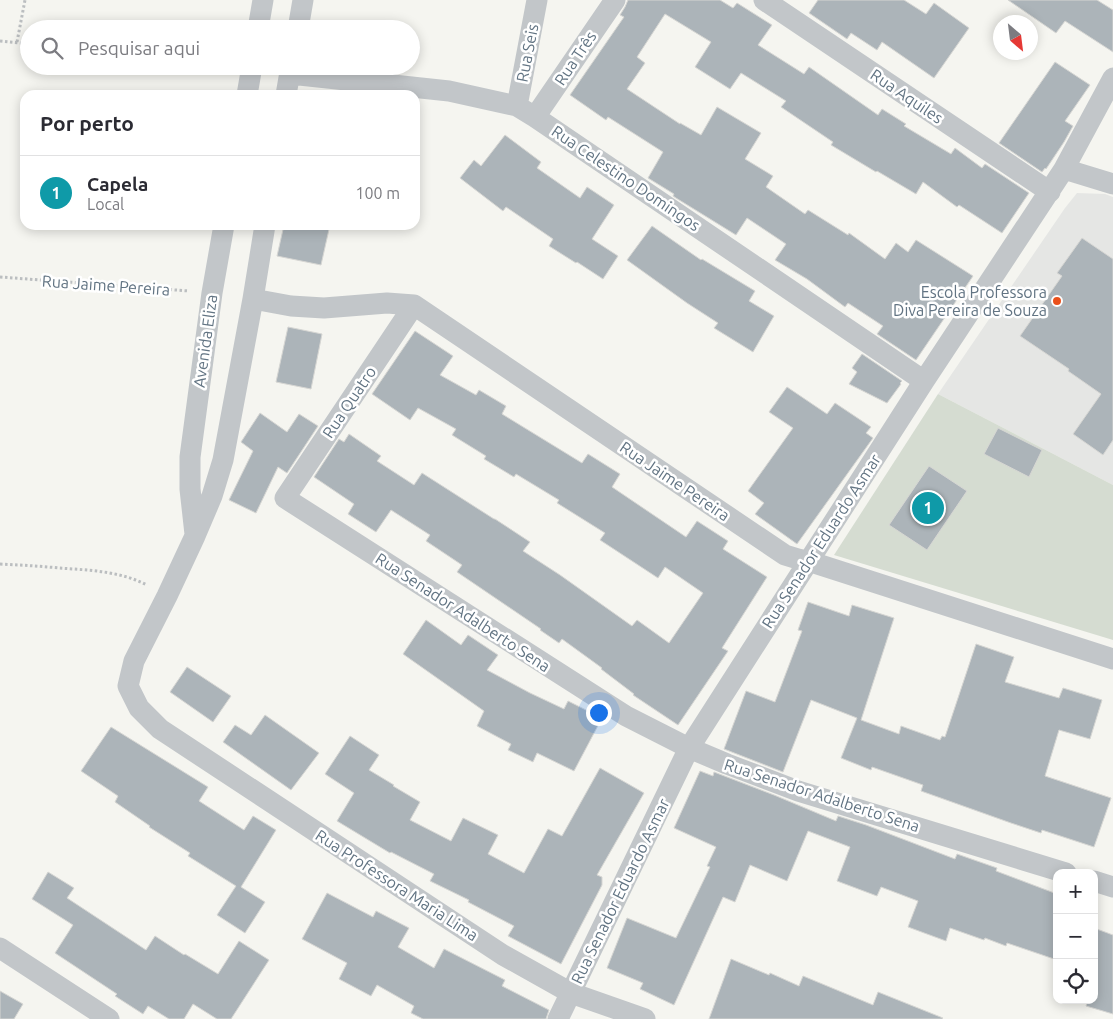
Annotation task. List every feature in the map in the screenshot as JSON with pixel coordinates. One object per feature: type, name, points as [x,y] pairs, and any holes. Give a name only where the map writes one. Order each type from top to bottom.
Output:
[{"type":"street","points":[[260,20],[264,0]]},
{"type":"street","points":[[300,20],[303,0]]},
{"type":"street","name":"Rua Seis","points":[[517,106],[537,0]]},
{"type":"street","name":"Rua Três","points":[[535,117],[615,0]]},
{"type":"street","name":"Rua Aquiles","points":[[764,0],[1050,192]]},
{"type":"street","points":[[248,90],[250,75]]},
{"type":"street","points":[[287,90],[290,75]]},
{"type":"street","name":"Rua Celestino Domingos","points":[[329,75],[449,91],[517,106],[924,381]]},
{"type":"street","name":"Rua Senador Eduardo Asmar","points":[[558,1019],[689,748],[924,381],[1050,192],[1113,78]]},
{"type":"street","points":[[1064,169],[1113,184]]},
{"type":"street","name":"Avenida Eliza","points":[[195,536],[190,489],[190,456],[212,293],[223,230]]},
{"type":"street","points":[[167,596],[212,496],[223,460],[264,230]]},
{"type":"street","name":"Rua Jaime Pereira","points":[[253,299],[291,306],[324,308],[387,303],[414,305],[785,555],[1113,659]]},
{"type":"street","name":"Rua Quatro","points":[[285,498],[414,305]]},
{"type":"street","name":"Rua Senador Adalberto Sena","points":[[285,498],[626,716],[689,748],[798,790],[1053,869]]},
{"type":"street","name":"Rua Professora Maria Lima","points":[[167,596],[134,661],[128,686],[139,708],[160,729],[503,955],[571,993],[646,1019]]},
{"type":"street","points":[[1098,882],[1113,887]]},
{"type":"street","points":[[0,948],[108,1019]]},
{"type":"path","points":[[21,20],[25,0]]},
{"type":"path","points":[[17,42],[20,26]]},
{"type":"path","points":[[0,41],[20,42]]},
{"type":"path","name":"Rua Jaime Pereira","points":[[0,277],[212,293]]},
{"type":"path","points":[[0,564],[119,575],[139,581],[167,596]]},
{"type":"shaded area","name":"Escola Professora Diva Pereira de Souza","points":[[1077,193],[1105,194],[1113,197],[1113,485],[938,394]]},
{"type":"shaded area","points":[[938,394],[1113,485],[1113,640],[834,555]]},
{"type":"building","points":[[628,0],[720,0],[733,8],[737,3],[772,25],[758,45],[804,74],[809,67],[878,115],[882,109],[906,124],[904,126],[951,154],[955,148],[982,168],[985,164],[1029,193],[1002,233],[959,205],[957,207],[923,182],[916,194],[831,145],[833,142],[781,107],[786,101],[741,73],[730,89],[695,67],[711,42],[665,14],[637,57],[645,63],[627,89],[680,124],[701,135],[717,107],[761,133],[745,159],[773,176],[766,187],[805,214],[808,210],[848,235],[849,233],[885,259],[896,243],[908,252],[916,240],[973,276],[916,360],[877,334],[883,326],[848,303],[845,307],[807,279],[775,260],[786,244],[747,218],[736,235],[676,198],[673,196],[674,194],[648,178],[663,152],[608,117],[606,120],[570,95],[624,17],[620,15]]},
{"type":"building","points":[[818,0],[904,0],[926,14],[934,3],[969,28],[934,78],[882,42],[877,50],[851,33],[847,39],[809,13]]},
{"type":"building","points":[[1008,0],[1097,0],[1113,10],[1113,52],[1065,21],[1056,33],[1038,21],[1038,15],[1030,15]]},
{"type":"building","points":[[1055,62],[1090,85],[1065,121],[1073,126],[1046,169],[1042,172],[999,143]]},
{"type":"building","points":[[505,135],[541,162],[537,168],[580,198],[587,187],[614,205],[592,239],[618,256],[603,279],[549,246],[553,239],[506,207],[503,211],[460,178],[474,160],[481,166]]},
{"type":"building","points":[[652,226],[701,260],[755,291],[749,301],[774,316],[753,352],[714,328],[718,323],[627,260]]},
{"type":"building","points":[[283,230],[329,230],[321,265],[277,256]]},
{"type":"building","points":[[1082,238],[1113,259],[1113,440],[1103,455],[1073,434],[1101,394],[1068,371],[1069,369],[1020,336],[1062,276],[1057,273]]},
{"type":"building","points":[[288,327],[322,334],[311,389],[276,382]]},
{"type":"building","points":[[415,331],[453,356],[440,375],[476,395],[479,390],[506,406],[502,414],[582,463],[588,454],[620,474],[612,487],[686,537],[697,521],[728,541],[723,549],[767,577],[722,648],[728,651],[678,725],[633,695],[602,668],[562,639],[559,643],[457,572],[462,565],[426,541],[430,535],[391,510],[376,532],[348,514],[354,504],[314,477],[339,439],[344,442],[349,434],[381,456],[377,461],[414,485],[422,473],[495,519],[530,542],[523,551],[632,626],[637,620],[669,643],[703,593],[665,567],[658,578],[600,540],[605,533],[557,503],[559,500],[516,474],[514,477],[484,459],[486,456],[452,435],[456,429],[418,408],[410,420],[372,394]]},
{"type":"building","points":[[862,354],[902,381],[887,403],[849,384],[857,372],[852,368]]},
{"type":"building","points":[[787,387],[827,414],[835,403],[871,427],[866,433],[873,438],[797,544],[755,514],[764,503],[748,491],[793,428],[769,412]]},
{"type":"building","points":[[260,413],[287,432],[299,414],[318,426],[287,473],[278,467],[256,513],[229,500],[253,451],[241,442]]},
{"type":"building","points":[[998,428],[1042,450],[1029,477],[984,454]]},
{"type":"building","points":[[929,466],[967,491],[927,550],[889,525]]},
{"type":"building","points":[[808,602],[849,616],[852,605],[894,618],[861,720],[899,734],[901,726],[940,740],[942,736],[945,737],[976,644],[1014,657],[1005,682],[1059,698],[1063,688],[1102,700],[1090,739],[1059,730],[1045,776],[1111,798],[1094,847],[1042,830],[1041,833],[1011,823],[921,791],[923,785],[872,767],[871,770],[841,758],[857,718],[811,700],[783,772],[724,749],[746,691],[775,702],[802,631],[798,630]]},
{"type":"building","points":[[426,620],[461,645],[468,635],[498,655],[487,670],[564,709],[568,701],[602,718],[574,771],[537,753],[533,762],[508,750],[511,744],[477,726],[484,711],[403,654]]},
{"type":"building","points":[[187,667],[231,696],[213,722],[170,692]]},
{"type":"building","points":[[265,715],[319,753],[291,790],[223,742],[235,725],[251,735]]},
{"type":"building","points":[[111,727],[208,787],[199,801],[244,830],[253,816],[276,830],[241,887],[265,902],[245,933],[217,915],[236,886],[188,856],[190,853],[149,827],[115,802],[118,796],[81,771]]},
{"type":"building","points":[[350,736],[379,755],[369,770],[420,802],[410,820],[451,841],[463,818],[498,835],[488,854],[524,873],[548,829],[562,836],[600,768],[644,793],[597,875],[602,877],[602,885],[561,964],[508,936],[514,926],[468,902],[469,900],[430,881],[434,874],[390,853],[337,821],[354,793],[325,774]]},
{"type":"building","points":[[700,771],[713,776],[714,772],[836,821],[838,816],[955,859],[957,854],[997,868],[996,871],[1053,892],[1053,959],[1007,943],[1006,946],[950,928],[946,941],[908,927],[918,901],[881,887],[877,896],[837,881],[850,847],[808,831],[787,881],[750,865],[735,902],[723,897],[674,1005],[640,989],[643,983],[607,968],[627,918],[676,938],[710,867],[707,866],[716,847],[674,828]]},
{"type":"building","points":[[48,872],[74,888],[67,898],[146,950],[155,936],[218,974],[239,941],[269,960],[231,1019],[217,1019],[193,1004],[184,1019],[169,1019],[148,1006],[143,1014],[115,996],[117,994],[55,953],[73,925],[32,899]]},
{"type":"building","points":[[327,893],[373,917],[376,911],[409,928],[398,947],[434,968],[444,949],[505,980],[502,986],[549,1010],[546,1019],[423,1019],[411,1013],[414,1006],[377,985],[371,996],[339,979],[347,963],[302,939]]},
{"type":"building","points":[[1098,929],[1113,935],[1113,1014],[1086,1006],[1087,1004],[1098,1004]]},
{"type":"building","points":[[731,959],[799,986],[803,976],[873,1005],[878,992],[943,1018],[709,1019]]},
{"type":"building","points":[[0,991],[23,1004],[14,1019],[0,1019]]},
{"type":"place","name":"Escola Professora Diva Pereira de Souza","points":[[1057,301]]},
{"type":"place","name":"Capela","points":[[928,508]]}]
